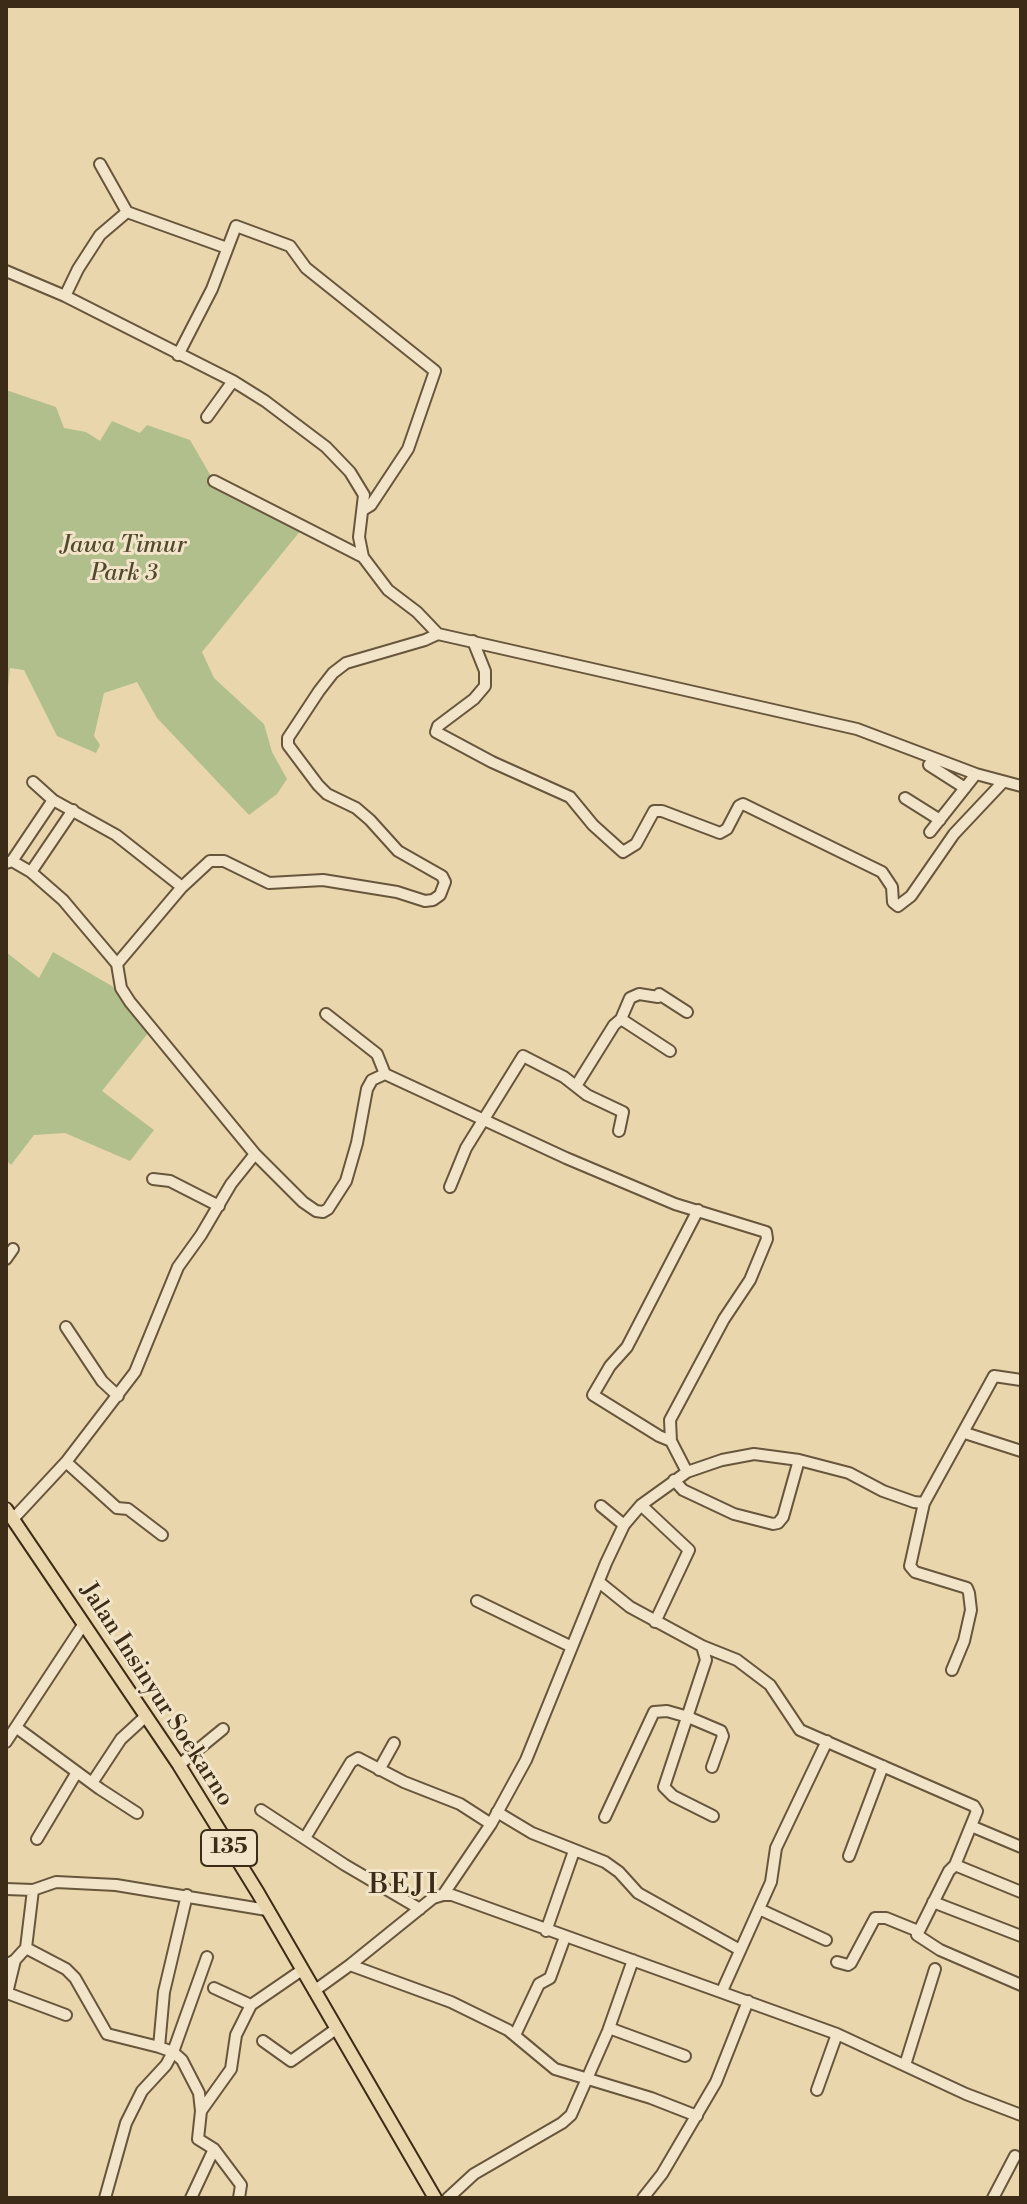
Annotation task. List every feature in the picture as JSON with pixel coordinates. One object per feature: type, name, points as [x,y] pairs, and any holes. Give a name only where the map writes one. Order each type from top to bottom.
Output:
[{"type":"main road","name":"Jalan Insinyur Soekarno","points":[[10,1514],[179,1765],[435,2198]]},
{"type":"street","points":[[100,164],[127,212],[227,248]]},
{"type":"street","points":[[65,296],[95,242],[127,212]]},
{"type":"street","points":[[178,355],[212,289],[234,228],[238,226],[286,243],[306,268],[435,371],[408,449],[371,505],[363,510]]},
{"type":"street","points":[[6,271],[65,296],[233,381],[265,401],[338,459],[361,488],[365,501],[359,537],[363,557]]},
{"type":"street","points":[[207,417],[233,381]]},
{"type":"street","points":[[214,481],[363,557],[388,590],[417,612],[438,634],[857,729],[976,774],[1021,786]]},
{"type":"street","points":[[117,964],[182,887],[203,866],[216,860],[269,883],[323,880],[397,892],[425,901],[440,895],[445,882],[442,876],[398,851],[356,808],[327,794],[288,745],[288,738],[319,691],[333,673],[346,663],[438,634]]},
{"type":"street","points":[[473,641],[485,671],[485,686],[480,694],[438,726],[436,732],[492,762],[570,797],[593,825],[623,852],[636,844],[654,811],[662,811],[720,833],[727,829],[743,804],[882,872],[892,887],[893,902],[898,906],[911,896],[954,834],[1003,782]]},
{"type":"street","points":[[929,765],[965,788]]},
{"type":"street","points":[[930,832],[976,774]]},
{"type":"street","points":[[33,782],[53,800],[116,835],[182,887]]},
{"type":"street","points":[[905,798],[940,820]]},
{"type":"street","points":[[53,800],[9,862],[31,872],[63,900],[117,964],[121,988],[130,1002],[255,1154],[303,1202],[323,1212],[346,1181],[367,1089],[372,1080],[385,1074]]},
{"type":"street","points":[[31,872],[73,810]]},
{"type":"street","points":[[576,1086],[630,998],[639,994],[658,997],[659,994],[687,1012]]},
{"type":"street","points":[[326,1014],[377,1054],[385,1074],[566,1158],[675,1204],[766,1232],[767,1239],[750,1280],[724,1319],[670,1420],[671,1441],[687,1472]]},
{"type":"street","points":[[617,1022],[670,1051]]},
{"type":"street","points":[[450,1187],[466,1148],[523,1056],[587,1095],[623,1112],[619,1131]]},
{"type":"street","points":[[10,1514],[66,1462],[118,1396],[143,1356],[178,1267],[231,1184],[255,1154]]},
{"type":"street","points":[[153,1179],[170,1181],[219,1206]]},
{"type":"street","points":[[671,1441],[593,1395],[610,1366],[627,1347],[698,1210]]},
{"type":"street","points":[[6,1259],[13,1249]]},
{"type":"street","points":[[66,1327],[102,1381],[118,1396]]},
{"type":"street","points":[[952,1670],[964,1641],[971,1610],[969,1593],[967,1588],[915,1572],[910,1566],[924,1503],[994,1376],[1021,1380]]},
{"type":"street","points":[[965,1433],[1021,1451]]},
{"type":"street","points":[[443,1895],[491,1824],[526,1760],[624,1525],[641,1505],[687,1472],[722,1460],[754,1454],[799,1460],[849,1473],[883,1491],[924,1503]]},
{"type":"street","points":[[674,1480],[683,1490],[734,1514],[773,1524],[783,1517],[799,1460]]},
{"type":"street","points":[[66,1462],[117,1508],[128,1509],[162,1535]]},
{"type":"street","points":[[641,1505],[689,1550],[655,1622]]},
{"type":"street","points":[[601,1506],[624,1525]]},
{"type":"street","points":[[599,1582],[655,1622],[737,1660],[777,1693],[800,1730],[974,1806],[977,1811],[955,1865],[918,1931],[918,1937],[940,1950],[1021,1985]]},
{"type":"street","points":[[477,1601],[572,1647]]},
{"type":"street","points":[[6,1742],[83,1625]]},
{"type":"street","points":[[702,1646],[706,1660],[664,1787],[673,1796],[713,1816]]},
{"type":"street","points":[[605,1817],[654,1712],[667,1711],[721,1731],[723,1736],[712,1767]]},
{"type":"street","points":[[92,1783],[121,1739],[146,1716]]},
{"type":"street","points":[[17,1728],[137,1813]]},
{"type":"street","points":[[179,1765],[223,1729]]},
{"type":"street","points":[[722,1991],[771,1882],[776,1848],[827,1741]]},
{"type":"street","points":[[379,1770],[394,1743]]},
{"type":"street","points":[[305,1838],[351,1762],[358,1758],[449,1799],[491,1824]]},
{"type":"street","points":[[849,1856],[883,1766]]},
{"type":"street","points":[[37,1839],[77,1772]]},
{"type":"street","points":[[261,1810],[420,1909]]},
{"type":"street","points":[[497,1812],[532,1833],[605,1862],[638,1893],[740,1950]]},
{"type":"street","points":[[971,1826],[1021,1847]]},
{"type":"street","points":[[546,1931],[574,1851]]},
{"type":"street","points":[[955,1865],[1021,1892]]},
{"type":"street","points":[[6,1889],[33,1890],[56,1882],[116,1885],[267,1910]]},
{"type":"street","points":[[33,1890],[26,1948],[11,1962],[7,1993],[66,2015]]},
{"type":"street","points":[[159,2047],[164,1992],[187,1895]]},
{"type":"street","points":[[314,1991],[433,1898],[443,1895],[477,1902],[546,1931],[837,2034],[966,2094],[1021,2115]]},
{"type":"street","points":[[933,1902],[1021,1936]]},
{"type":"street","points":[[759,1909],[826,1940]]},
{"type":"street","points":[[837,1962],[851,1963],[875,1918],[886,1918],[918,1931]]},
{"type":"street","points":[[515,2035],[539,1984],[551,1976],[565,1937]]},
{"type":"street","points":[[26,1948],[66,1969],[75,1978],[107,2034],[159,2047],[173,2052],[182,2060],[199,2093],[198,2139],[214,2149],[241,2185],[239,2198]]},
{"type":"street","points":[[105,2198],[126,2123],[142,2091],[166,2065],[173,2052],[207,1957]]},
{"type":"street","points":[[448,2198],[474,2174],[562,2123],[576,2105],[609,2028],[633,1960]]},
{"type":"street","points":[[350,1965],[451,2002],[515,2035],[551,2067],[651,2098],[697,2116]]},
{"type":"street","points":[[905,2065],[935,1969]]},
{"type":"street","points":[[201,2111],[231,2069],[236,2035],[251,2005],[302,1970]]},
{"type":"street","points":[[214,1988],[251,2005]]},
{"type":"street","points":[[643,2198],[662,2174],[716,2082],[748,2001]]},
{"type":"street","points":[[609,2028],[685,2056]]},
{"type":"street","points":[[263,2041],[291,2061],[336,2029]]},
{"type":"street","points":[[817,2090],[837,2034]]},
{"type":"street","points":[[191,2198],[214,2149]]},
{"type":"street","points":[[993,2198],[1015,2156]]},
{"type":"green space","name":"Jawa Timur Park 3","points":[[6,390],[56,407],[64,428],[86,432],[100,441],[112,421],[140,433],[147,425],[190,440],[219,490],[301,530],[202,652],[214,678],[264,724],[272,752],[287,779],[277,794],[249,815],[157,718],[137,682],[104,693],[94,736],[100,745],[96,753],[57,736],[24,670],[10,668],[6,706]]},
{"type":"green space","points":[[6,952],[39,978],[53,952],[112,986],[149,1032],[102,1091],[154,1130],[130,1161],[65,1133],[34,1135],[11,1165],[6,1160]]},
{"type":"district","name":"BEJI","points":[[404,1886]]}]
